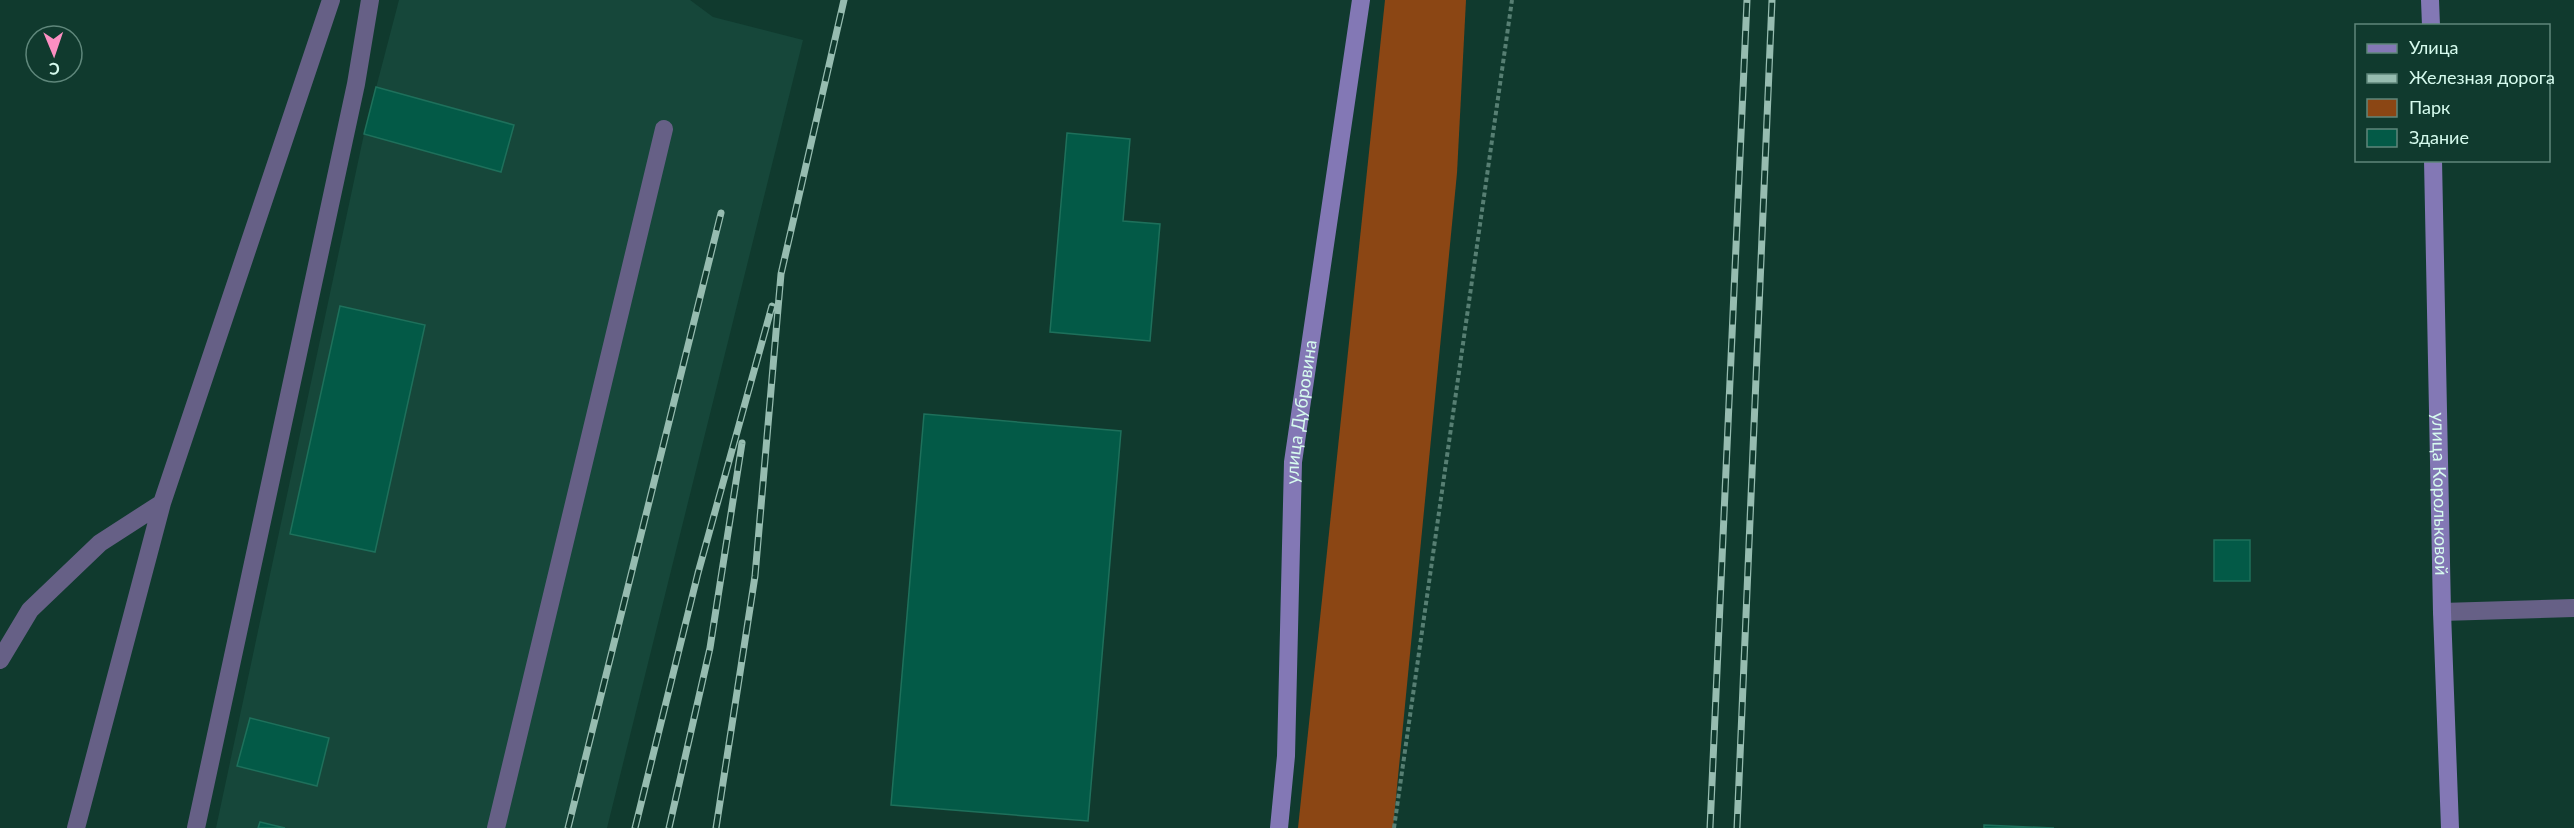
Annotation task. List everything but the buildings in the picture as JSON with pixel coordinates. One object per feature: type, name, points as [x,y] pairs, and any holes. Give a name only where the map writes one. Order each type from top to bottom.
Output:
[{"type":"main road","name":"улица Дубровина","points":[[1279,828],[1286,756],[1293,462],[1361,0]]},
{"type":"main road","points":[[2430,0],[2431,24]]},
{"type":"main road","name":"улица Корольковой","points":[[2433,162],[2442,612],[2450,828]]},
{"type":"street","points":[[76,828],[162,503],[331,0]]},
{"type":"street","points":[[196,828],[356,84],[370,0]]},
{"type":"street","points":[[496,828],[664,129]]},
{"type":"street","points":[[0,660],[30,610],[100,543],[162,503]]},
{"type":"street","points":[[2442,612],[2574,609]]},
{"type":"path","points":[[1394,828],[1512,0]]},
{"type":"shaded area","points":[[399,0],[690,0],[713,17],[803,40],[607,828],[216,828],[364,134]]},
{"type":"green space","points":[[1385,0],[1466,0],[1457,173],[1393,828],[1298,828]]},
{"type":"railway","points":[[716,828],[755,576],[781,274],[844,0]]},
{"type":"railway","points":[[1710,828],[1747,0]]},
{"type":"railway","points":[[1737,828],[1772,0]]},
{"type":"railway","points":[[568,828],[721,213]]},
{"type":"railway","points":[[635,828],[698,573],[772,306]]},
{"type":"railway","points":[[669,828],[710,648],[742,443]]}]
